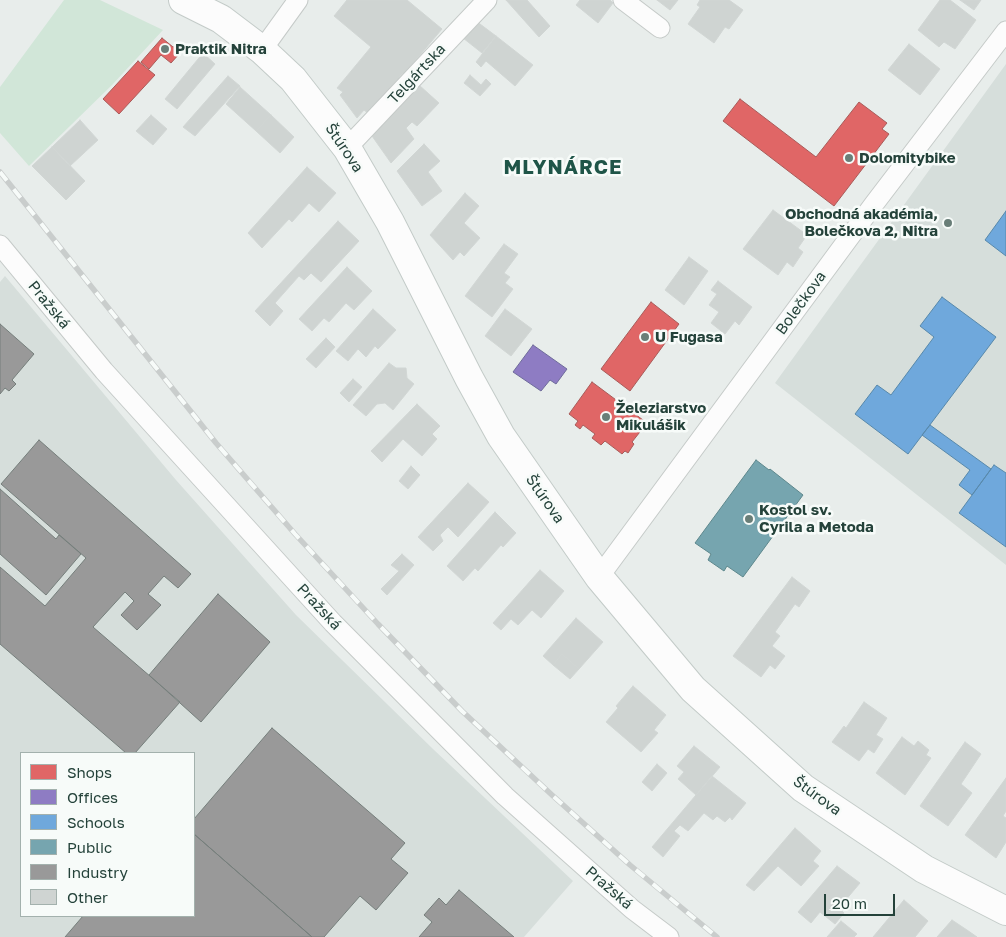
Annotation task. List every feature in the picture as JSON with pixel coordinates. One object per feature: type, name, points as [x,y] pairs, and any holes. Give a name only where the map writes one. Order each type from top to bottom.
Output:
[{"type":"street","name":"Štúrova","points":[[183,0],[221,19],[262,50],[293,79],[347,148],[390,222],[469,378],[501,436],[599,577],[693,689],[803,788],[924,869],[1006,911]]},
{"type":"street","points":[[262,50],[298,0]]},
{"type":"street","name":"Telgártska","points":[[347,148],[487,0]]},
{"type":"street","points":[[623,0],[660,28]]},
{"type":"street","name":"Bolečkova","points":[[599,577],[874,204],[1006,31]]},
{"type":"street","name":"Pražská","points":[[0,246],[104,371],[333,623],[505,796],[632,909],[669,937]]},
{"type":"shaded area","name":"Obchodná akadémia, Bolečkova 2, Nitra","points":[[1006,64],[1006,565],[775,383]]},
{"type":"shaded area","points":[[5,276],[176,480],[296,615],[433,749],[573,881],[524,937],[0,937],[0,282]]},
{"type":"green space","points":[[64,0],[100,0],[163,30],[112,85],[29,166],[0,133],[0,87]]},
{"type":"building: Shops","points":[[162,38],[173,47],[177,46],[177,50],[180,53],[171,63],[161,55],[149,69],[141,62]]},
{"type":"building: Shops","points":[[138,61],[155,75],[119,114],[103,99]]},
{"type":"building: Shops","points":[[740,99],[816,157],[859,102],[887,123],[882,129],[889,134],[834,206],[723,121]]},
{"type":"building: Shops","points":[[651,302],[679,324],[630,391],[601,369]]},
{"type":"building: Shops","name":"Železiarstvo Mikulášik","points":[[592,382],[647,423],[632,442],[634,444],[628,453],[625,451],[622,454],[605,441],[601,445],[592,438],[595,434],[583,425],[580,429],[575,425],[578,421],[569,414]]},
{"type":"building: Offices","points":[[533,345],[567,369],[556,384],[550,380],[541,391],[513,372]]},
{"type":"building: Schools","points":[[1006,211],[1006,256],[985,240]]},
{"type":"building: Schools","points":[[942,297],[996,337],[908,454],[855,414],[877,385],[891,395],[934,337],[920,326]]},
{"type":"building: Schools","points":[[930,425],[991,469],[972,495],[959,485],[970,470],[922,435]]},
{"type":"building: Schools","points":[[994,465],[1006,473],[1006,547],[959,513]]},
{"type":"building: Public","name":"Kostol sv. Cyrila a Metoda","points":[[756,460],[803,495],[743,577],[727,566],[724,571],[708,560],[711,554],[695,543]]},
{"type":"building: Industry","points":[[0,324],[34,354],[12,380],[16,384],[9,391],[5,388],[0,394]]},
{"type":"building: Industry","points":[[39,440],[191,574],[178,588],[164,576],[148,594],[161,605],[137,630],[121,615],[134,601],[125,592],[93,627],[180,702],[136,752],[125,752],[0,644],[0,567],[45,606],[86,558],[1,484]]},
{"type":"building: Industry","points":[[0,489],[56,539],[59,535],[81,554],[46,595],[0,554]]},
{"type":"building: Industry","points":[[218,594],[270,642],[201,722],[149,675]]},
{"type":"building: Industry","points":[[272,728],[405,843],[391,859],[408,873],[376,910],[360,896],[324,937],[312,937],[195,835],[195,818]]},
{"type":"building: Industry","points":[[195,835],[312,937],[65,937],[82,917],[195,917]]},
{"type":"building: Industry","points":[[459,890],[514,937],[419,937],[432,922],[424,915],[439,898],[446,905]]},
{"type":"building: Other","points":[[347,0],[407,0],[442,29],[369,114],[364,110],[357,118],[340,95],[343,92],[337,88],[371,47],[334,16]]},
{"type":"building: Other","points":[[506,0],[527,0],[550,26],[539,37]]},
{"type":"building: Other","points":[[580,0],[610,0],[613,3],[598,23],[576,5]]},
{"type":"building: Other","points":[[657,0],[678,0],[670,10]]},
{"type":"building: Other","points":[[700,0],[729,0],[743,10],[729,29],[725,27],[714,43],[688,24],[700,7],[697,5]]},
{"type":"building: Other","points":[[940,0],[950,0],[976,20],[955,49],[944,42],[939,47],[918,30]]},
{"type":"building: Other","points":[[960,0],[981,0],[974,10]]},
{"type":"building: Other","points":[[476,21],[496,36],[482,53],[463,38]]},
{"type":"building: Other","points":[[496,36],[533,65],[515,86],[486,61],[481,67],[476,62]]},
{"type":"building: Other","points":[[909,44],[940,69],[920,95],[888,70]]},
{"type":"building: Other","points":[[203,53],[215,64],[177,109],[165,99]]},
{"type":"building: Other","points":[[470,75],[481,85],[486,79],[491,84],[480,96],[464,83]]},
{"type":"building: Other","points":[[228,76],[240,86],[195,136],[183,127]]},
{"type":"building: Other","points":[[419,85],[439,103],[417,126],[412,122],[406,128],[414,139],[391,163],[372,136]]},
{"type":"building: Other","points":[[240,87],[271,115],[256,131],[226,104]]},
{"type":"building: Other","points":[[151,115],[167,129],[153,145],[136,131]]},
{"type":"building: Other","points":[[271,115],[294,137],[280,153],[256,131]]},
{"type":"building: Other","points":[[80,120],[98,140],[70,166],[52,147]]},
{"type":"building: Other","points":[[424,144],[440,161],[428,172],[442,191],[422,206],[397,171]]},
{"type":"building: Other","points":[[52,147],[85,181],[66,200],[32,166]]},
{"type":"building: Other","points":[[307,167],[336,193],[319,212],[309,203],[292,222],[289,219],[262,248],[248,233]]},
{"type":"building: Other","points":[[465,193],[479,206],[464,223],[480,238],[464,256],[460,252],[453,260],[430,235]]},
{"type":"building: Other","points":[[773,210],[807,235],[798,248],[803,252],[793,267],[787,262],[778,275],[743,249]]},
{"type":"building: Other","points":[[338,221],[359,241],[321,282],[311,273],[304,280],[299,276],[275,303],[283,311],[270,326],[255,311]]},
{"type":"building: Other","points":[[504,244],[518,254],[504,273],[510,277],[505,283],[513,289],[492,317],[465,296]]},
{"type":"building: Other","points":[[689,257],[708,271],[684,305],[665,290]]},
{"type":"building: Other","points":[[347,267],[372,291],[354,310],[346,303],[329,322],[324,318],[312,331],[299,319]]},
{"type":"building: Other","points":[[718,281],[752,307],[739,325],[735,321],[725,334],[711,323],[719,312],[709,305],[717,294],[711,290]]},
{"type":"building: Other","points":[[373,309],[396,330],[378,349],[375,346],[366,357],[358,349],[348,361],[336,351]]},
{"type":"building: Other","points":[[505,309],[532,329],[511,356],[485,336]]},
{"type":"building: Other","points":[[326,338],[335,347],[316,368],[306,359]]},
{"type":"building: Other","points":[[389,363],[396,368],[406,368],[407,378],[414,384],[393,410],[385,403],[377,404],[366,416],[353,405]]},
{"type":"building: Other","points":[[353,379],[362,387],[349,402],[340,393]]},
{"type":"building: Other","points":[[417,404],[440,426],[432,434],[437,439],[422,456],[403,439],[382,462],[371,451]]},
{"type":"building: Other","points":[[411,466],[420,475],[408,489],[399,481]]},
{"type":"building: Other","points":[[468,483],[489,502],[458,537],[448,527],[440,535],[443,541],[433,551],[418,537]]},
{"type":"building: Other","points":[[495,512],[516,533],[503,547],[501,545],[478,571],[475,568],[463,581],[447,566]]},
{"type":"building: Other","points":[[402,554],[414,565],[387,595],[381,589],[399,571],[391,565]]},
{"type":"building: Other","points":[[540,570],[564,591],[541,618],[532,610],[518,625],[511,619],[501,630],[493,623]]},
{"type":"building: Other","points":[[792,577],[810,591],[799,607],[795,604],[775,632],[780,636],[772,646],[785,656],[775,669],[770,665],[761,677],[733,656]]},
{"type":"building: Other","points":[[576,618],[603,642],[579,669],[562,654],[553,665],[543,656]]},
{"type":"building: Other","points":[[562,654],[579,669],[570,679],[553,665]]},
{"type":"building: Other","points":[[633,686],[666,715],[654,730],[658,733],[641,752],[606,722],[618,708],[616,706]]},
{"type":"building: Other","points":[[864,702],[887,718],[876,735],[883,739],[874,753],[868,749],[859,761],[832,742],[844,726],[846,728]]},
{"type":"building: Other","points":[[902,737],[914,746],[918,741],[929,750],[926,755],[931,758],[905,795],[876,773]]},
{"type":"building: Other","points":[[965,742],[981,754],[961,784],[972,793],[948,826],[920,806]]},
{"type":"building: Other","points":[[694,746],[720,767],[696,795],[678,779],[684,772],[677,766]]},
{"type":"building: Other","points":[[657,764],[667,773],[652,791],[642,782]]},
{"type":"building: Other","points":[[712,776],[746,803],[732,820],[730,817],[725,822],[717,816],[713,820],[704,813],[688,831],[680,825],[674,831],[680,836],[663,857],[652,847]]},
{"type":"building: Other","points":[[1006,778],[1006,811],[1003,816],[1006,818],[1006,842],[996,858],[965,835]]},
{"type":"building: Other","points":[[795,828],[821,851],[813,861],[819,866],[801,886],[778,866],[754,891],[746,885]]},
{"type":"building: Other","points":[[837,866],[860,883],[839,908],[844,913],[835,924],[820,912],[811,923],[798,912]]},
{"type":"building: Other","points":[[904,900],[928,921],[915,937],[873,937]]},
{"type":"building: Other","points":[[952,920],[967,930],[977,937],[937,937]]},
{"type":"building: Other","points":[[841,921],[857,934],[854,937],[827,937]]},
{"type":"railway","points":[[0,172],[216,443],[295,534],[378,624],[462,711],[552,795],[630,865],[717,937]]},
{"type":"place","name":"Praktik Nitra","points":[[165,49]]},
{"type":"place","name":"Dolomitybike","points":[[849,158]]},
{"type":"place","name":"Obchodná akadémia, Bolečkova 2, Nitra","points":[[948,223]]},
{"type":"place","name":"U Fugasa","points":[[645,337]]},
{"type":"place","name":"Železiarstvo Mikulášik","points":[[606,417]]},
{"type":"place","name":"Kostol sv. Cyrila a Metoda","points":[[749,519]]},
{"type":"district","name":"MLYNÁRCE","points":[[563,168]]}]
